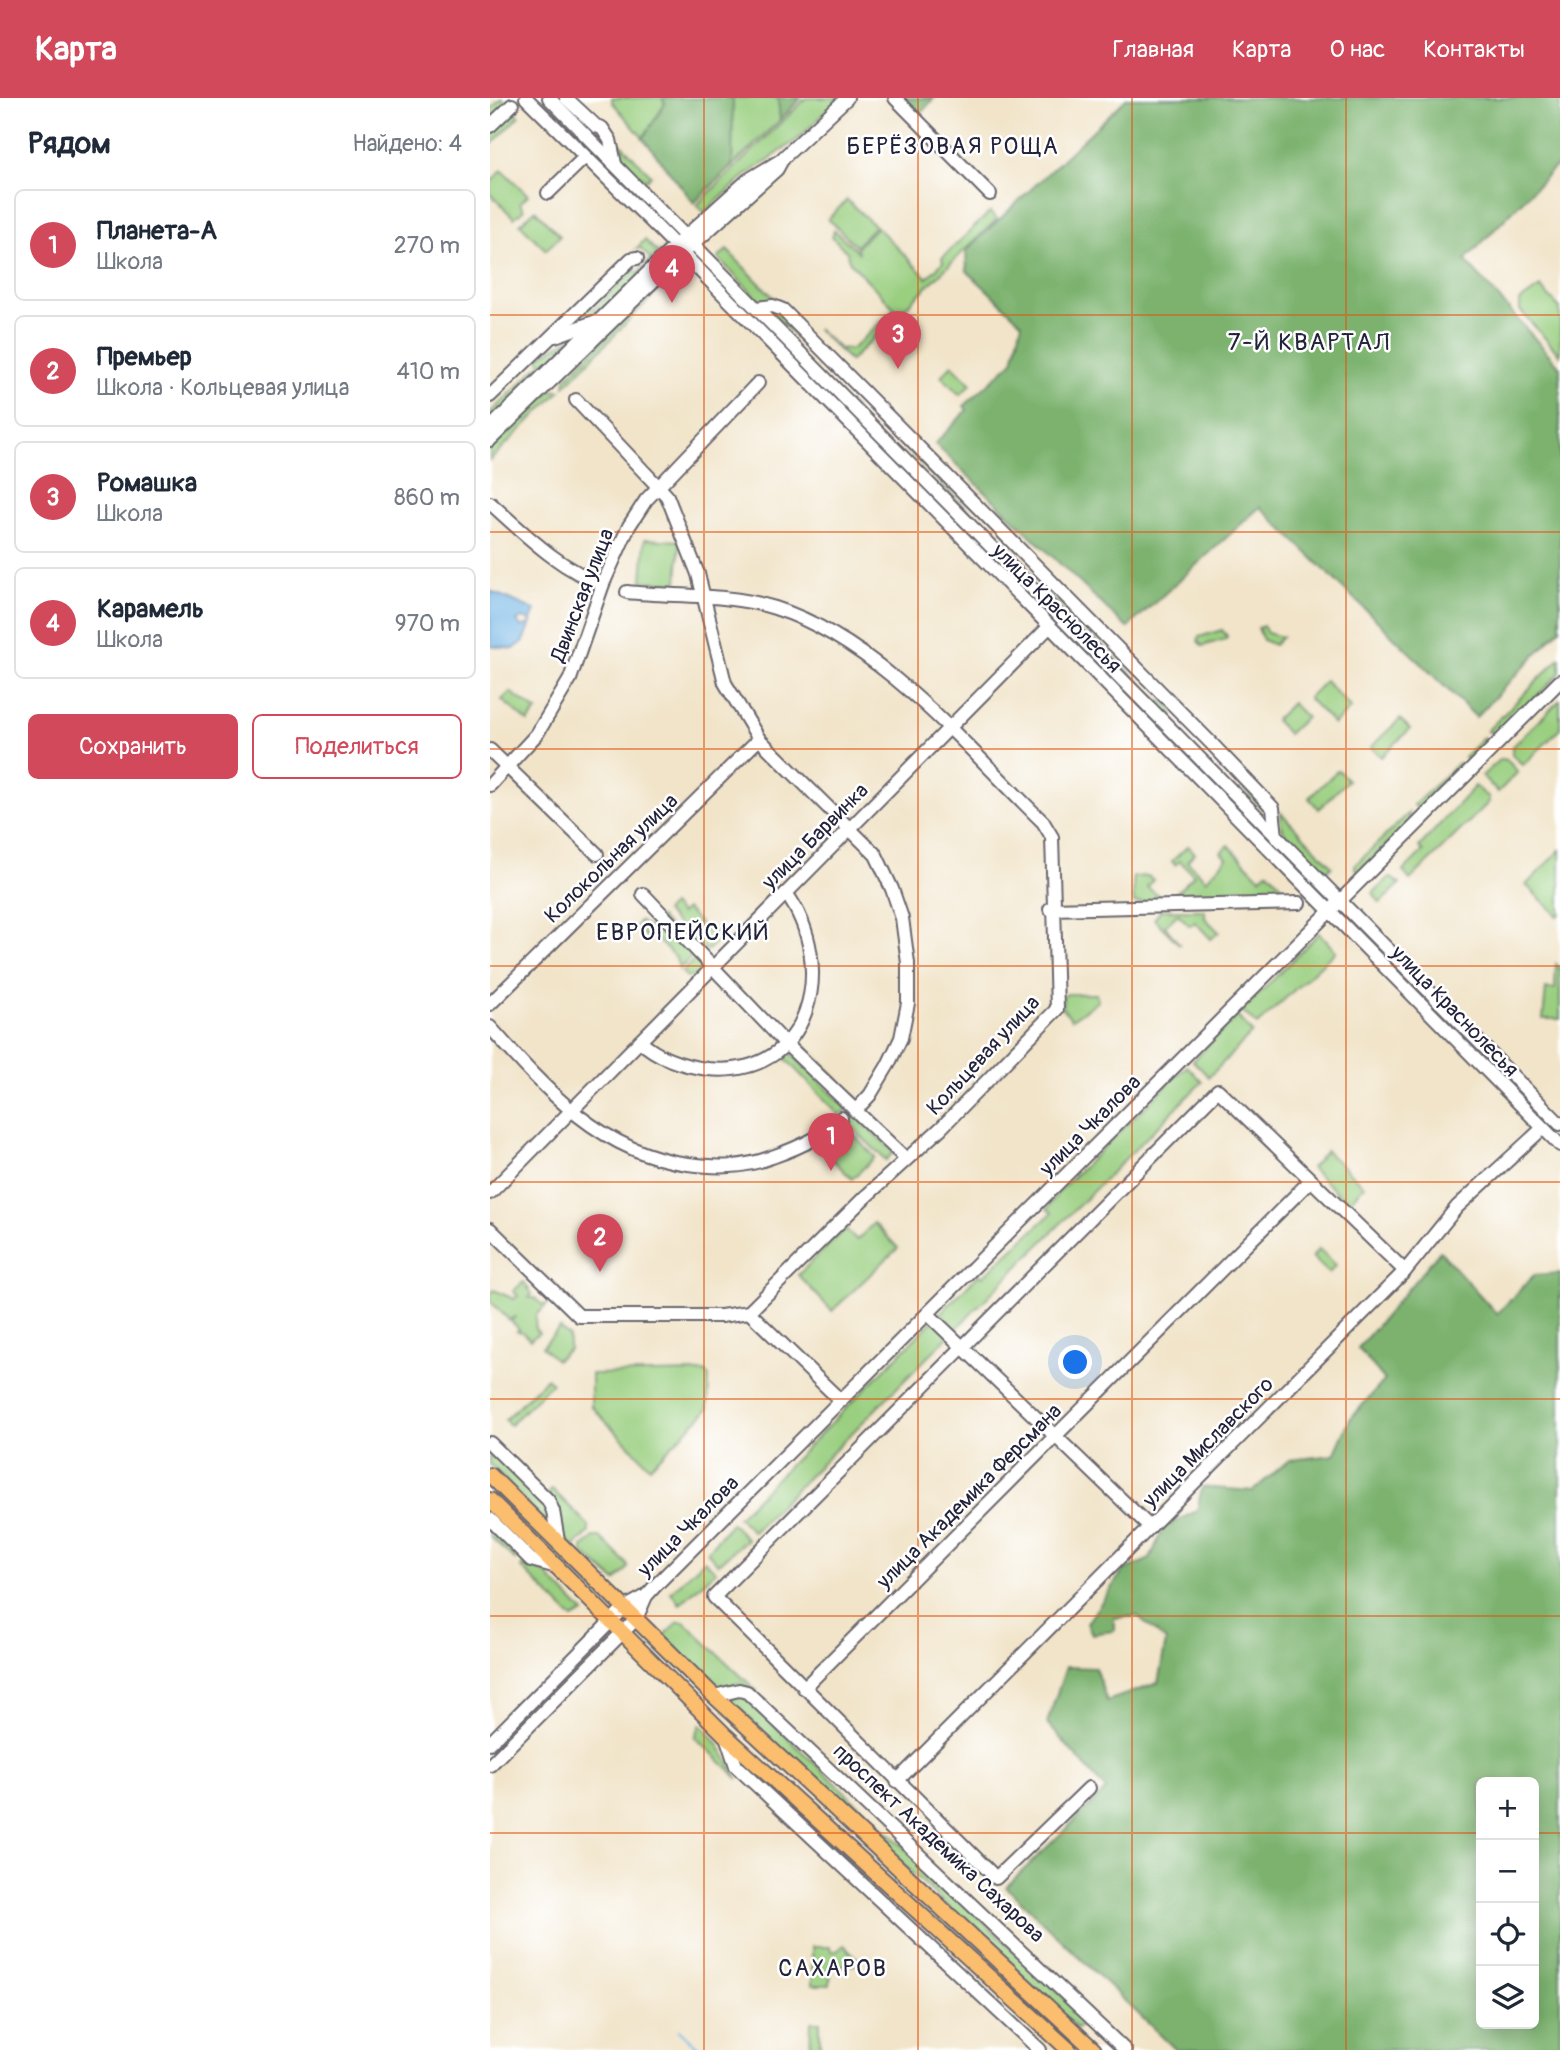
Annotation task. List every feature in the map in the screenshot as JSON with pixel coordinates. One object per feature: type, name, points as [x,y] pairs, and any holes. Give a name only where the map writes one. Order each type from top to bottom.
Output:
[{"type":"main road","points":[[490,1475],[714,1696],[1094,2050]]},
{"type":"main road","points":[[490,1500],[726,1736],[1069,2050]]},
{"type":"street","name":"улица Краснолесья","points":[[526,98],[1560,1145]]},
{"type":"street","name":"улица Краснолесья","points":[[549,98],[1560,1124]]},
{"type":"street","name":"улица Краснолесья","points":[[566,98],[596,126],[602,128],[613,147],[615,165]]},
{"type":"street","points":[[490,428],[597,321],[691,240],[748,180],[783,159],[847,98]]},
{"type":"street","points":[[895,98],[990,194]]},
{"type":"street","points":[[490,126],[512,105]]},
{"type":"street","points":[[548,193],[585,157]]},
{"type":"street","points":[[490,440],[678,250]]},
{"type":"street","points":[[490,396],[631,259],[637,258]]},
{"type":"street","points":[[581,307],[583,315],[597,321]]},
{"type":"street","points":[[551,337],[597,321]]},
{"type":"street","name":"Двинская улица","points":[[490,785],[537,734],[570,679],[603,584],[629,526],[646,500],[758,383]]},
{"type":"street","points":[[576,400],[667,496],[687,539],[725,683],[759,739],[876,855],[892,889],[902,918],[908,962],[908,1003],[901,1038],[876,1085],[855,1111]]},
{"type":"street","points":[[490,503],[536,543],[574,569],[603,584]]},
{"type":"street","name":"Кольцевая улица","points":[[627,592],[704,597],[776,608],[835,637],[902,682],[1043,822],[1052,837],[1051,909],[1057,1009],[941,1128],[863,1199],[749,1312]]},
{"type":"street","name":"улица Барвинка","points":[[490,1193],[1049,627]]},
{"type":"street","name":"улица Чкалова","points":[[490,1743],[610,1621],[624,1608],[646,1596],[1560,681]]},
{"type":"street","name":"Колокольная улица","points":[[490,1004],[759,739]]},
{"type":"street","points":[[490,750],[597,854]]},
{"type":"street","points":[[640,1041],[653,1053],[694,1068],[717,1070],[758,1063],[785,1043],[806,1013],[814,964],[804,926],[786,893]]},
{"type":"street","points":[[643,894],[785,1043],[903,1156]]},
{"type":"street","points":[[1051,909],[1299,903]]},
{"type":"street","points":[[490,1027],[529,1072],[594,1130],[658,1160],[721,1169],[756,1163],[792,1151],[835,1125],[841,1118]]},
{"type":"street","points":[[1088,1788],[996,1878],[714,1597],[1218,1090],[1405,1271]]},
{"type":"street","name":"улица Миславского","points":[[897,1781],[1405,1271],[1457,1207],[1543,1128]]},
{"type":"street","name":"улица Академика Ферсмана","points":[[804,1688],[1310,1181]]},
{"type":"street","points":[[490,1229],[579,1316],[721,1316],[749,1312],[841,1401]]},
{"type":"street","points":[[928,1314],[1150,1527]]},
{"type":"street","points":[[490,1443],[548,1500],[554,1511],[558,1541]]},
{"type":"street","points":[[490,1519],[531,1560],[557,1567]]},
{"type":"street","name":"улица Чкалова","points":[[490,1765],[636,1619],[646,1596]]},
{"type":"street","name":"проспект Академика Сахарова","points":[[714,1696],[738,1690],[747,1692],[1125,2050]]},
{"type":"street","points":[[726,1736],[736,1766],[1040,2050]]},
{"type":"green space","points":[[502,98],[519,116],[490,146],[490,110]]},
{"type":"green space","points":[[612,98],[662,98],[665,104],[643,138],[612,102]]},
{"type":"green space","points":[[662,98],[733,98],[732,166],[694,203],[643,138],[665,104]]},
{"type":"green space","points":[[733,98],[778,98],[780,120],[732,166]]},
{"type":"green space","points":[[778,98],[801,98],[780,120]]},
{"type":"green space","points":[[806,98],[840,98],[798,139],[744,177],[704,213],[697,205]]},
{"type":"green space","points":[[903,98],[934,98],[923,111],[917,111]]},
{"type":"green space","points":[[1127,98],[1560,98],[1560,162],[1465,260],[1560,367],[1560,629],[1476,717],[1260,507],[1127,628],[935,444],[967,410],[964,406],[1013,361],[1022,323],[967,271],[966,251]]},
{"type":"green space","points":[[616,139],[651,175],[647,180],[627,167]]},
{"type":"green space","points":[[502,170],[528,195],[520,203],[524,210],[514,218],[490,194],[490,183]]},
{"type":"green space","points":[[847,200],[875,226],[856,246],[828,219]]},
{"type":"green space","points":[[535,210],[560,236],[546,250],[520,224]]},
{"type":"green space","points":[[990,212],[997,219],[850,361],[817,329],[840,349],[852,349],[895,309],[849,261],[847,252],[832,237],[834,230],[858,252],[857,247],[877,227],[927,278],[943,262],[942,258]]},
{"type":"green space","points":[[645,240],[659,254],[614,300],[595,313],[587,315],[585,310],[589,305],[594,309],[634,270],[638,272],[651,259],[640,248],[636,249]]},
{"type":"green space","points":[[727,250],[781,305],[761,303],[718,258]]},
{"type":"green space","points":[[673,269],[676,272],[565,386],[566,378]]},
{"type":"green space","points":[[1540,287],[1560,308],[1560,355],[1520,310],[1520,301]]},
{"type":"green space","points":[[768,309],[780,312],[803,335],[802,340],[1036,580],[1159,701],[1166,702],[1175,711],[1170,716]]},
{"type":"green space","points":[[577,334],[490,422],[490,413],[542,363],[538,358]]},
{"type":"green space","points":[[952,365],[971,384],[960,395],[941,376]]},
{"type":"green space","points":[[551,391],[560,391],[490,460],[490,450]]},
{"type":"green space","points":[[645,539],[680,541],[677,583],[642,581]]},
{"type":"green space","points":[[1263,626],[1267,633],[1282,637],[1274,645],[1263,640],[1258,628]]},
{"type":"green space","points":[[1222,630],[1227,636],[1226,639],[1202,646],[1198,641],[1199,637]]},
{"type":"green space","points":[[1560,658],[1560,673],[1501,732],[1494,734],[1487,731]]},
{"type":"green space","points":[[1325,681],[1351,708],[1334,724],[1308,698]]},
{"type":"green space","points":[[510,692],[537,711],[528,722],[502,700]]},
{"type":"green space","points":[[1560,700],[1560,729],[1523,765],[1512,755],[1512,747]]},
{"type":"green space","points":[[1292,703],[1306,717],[1288,734],[1275,720]]},
{"type":"green space","points":[[1400,719],[1410,729],[1381,757],[1371,747]]},
{"type":"green space","points":[[1484,737],[1487,747],[1472,764],[1464,757]]},
{"type":"green space","points":[[1205,745],[1270,807],[1273,820],[1214,760]]},
{"type":"green space","points":[[1501,759],[1507,760],[1518,772],[1498,792],[1482,776]]},
{"type":"green space","points":[[1458,763],[1465,769],[1419,810],[1414,805]]},
{"type":"green space","points":[[1338,770],[1348,780],[1319,809],[1309,798]]},
{"type":"green space","points":[[1475,786],[1489,798],[1489,802],[1410,880],[1403,871],[1423,851],[1419,847]]},
{"type":"green space","points":[[1281,813],[1332,866],[1324,873],[1288,839],[1283,831]]},
{"type":"green space","points":[[1409,813],[1410,822],[1359,871],[1355,869],[1355,865]]},
{"type":"green space","points":[[1228,845],[1260,878],[1268,871],[1293,898],[1167,902],[1194,875],[1180,861],[1175,865],[1172,861],[1188,846],[1195,853],[1187,861],[1206,880],[1227,858],[1221,852]]},
{"type":"green space","points":[[1560,850],[1560,914],[1558,916],[1526,885]]},
{"type":"green space","points":[[1148,876],[1153,880],[1147,887],[1167,902],[1134,903],[1133,877]]},
{"type":"green space","points":[[1390,877],[1400,884],[1380,903],[1373,893]]},
{"type":"green space","points":[[672,905],[680,914],[686,909],[709,933],[715,931],[722,936],[708,950],[697,945],[665,912]]},
{"type":"green space","points":[[1161,910],[1205,910],[1205,918],[1219,932],[1211,939],[1195,922],[1190,926],[1178,914],[1165,926],[1180,945],[1154,919]]},
{"type":"green space","points":[[660,917],[693,955],[679,969],[676,958],[654,937],[647,938],[636,927],[639,921],[650,928]]},
{"type":"green space","points":[[1319,933],[1336,951],[1257,1025],[1242,1011]]},
{"type":"green space","points":[[695,959],[706,966],[695,977],[687,977],[682,972]]},
{"type":"green space","points":[[1556,964],[1560,968],[1560,1019],[1543,1019],[1546,989],[1555,989]]},
{"type":"green space","points":[[1067,994],[1096,994],[1098,1001],[1072,1019],[1062,1008],[1063,997]]},
{"type":"green space","points":[[1237,1016],[1252,1033],[1209,1077],[1193,1061]]},
{"type":"green space","points":[[801,1027],[804,1029],[798,1039],[858,1100],[854,1104],[790,1042]]},
{"type":"green space","points":[[785,1048],[848,1109],[839,1115],[781,1054]]},
{"type":"green space","points":[[1187,1066],[1202,1082],[753,1532],[738,1517],[979,1274],[983,1276],[1052,1213],[1047,1209],[1061,1189]]},
{"type":"green space","points":[[851,1112],[894,1152],[886,1160],[843,1119]]},
{"type":"green space","points":[[845,1126],[875,1157],[852,1179],[822,1149]]},
{"type":"green space","points":[[1326,1151],[1364,1186],[1348,1203],[1311,1168]]},
{"type":"green space","points":[[874,1223],[898,1248],[832,1311],[798,1275],[845,1229],[857,1240]]},
{"type":"green space","points":[[1319,1249],[1336,1265],[1329,1273],[1312,1257]]},
{"type":"green space","points":[[1440,1251],[1497,1314],[1534,1275],[1560,1273],[1560,2050],[1176,2050],[1006,1887],[1106,1790],[1047,1723],[1066,1667],[1095,1668],[1107,1701],[1158,1683],[1166,1641],[1138,1616],[1114,1618],[1114,1631],[1092,1634],[1087,1623],[1123,1571],[1150,1559],[1164,1527],[1197,1511],[1202,1487],[1253,1491],[1289,1460],[1334,1455],[1350,1419],[1385,1380],[1358,1348]]},
{"type":"green space","points":[[524,1282],[532,1294],[529,1298],[535,1298],[542,1305],[548,1304],[536,1315],[535,1329],[539,1333],[530,1340],[517,1331],[519,1329],[511,1321],[516,1316],[509,1320],[490,1301],[490,1294],[494,1290],[514,1299],[518,1296],[513,1291]]},
{"type":"green space","points":[[560,1328],[569,1337],[569,1349],[556,1360],[542,1347]]},
{"type":"green space","points":[[705,1372],[709,1377],[708,1409],[650,1467],[591,1406],[591,1374]]},
{"type":"green space","points":[[547,1378],[552,1383],[510,1425],[505,1420]]},
{"type":"green space","points":[[490,1449],[545,1503],[550,1526],[490,1464]]},
{"type":"green space","points":[[552,1489],[589,1526],[589,1532],[573,1548],[565,1536],[556,1507],[548,1494]]},
{"type":"green space","points":[[731,1523],[747,1539],[718,1564],[707,1552]]},
{"type":"green space","points":[[490,1526],[517,1552],[515,1560],[490,1536]]},
{"type":"green space","points":[[594,1537],[600,1537],[627,1564],[628,1568],[616,1581],[583,1553],[583,1547]]},
{"type":"green space","points":[[704,1560],[716,1571],[680,1604],[671,1592]]},
{"type":"green space","points":[[524,1564],[544,1572],[584,1613],[573,1619],[521,1567]]},
{"type":"green space","points":[[678,1622],[684,1622],[757,1691],[756,1693],[740,1683],[722,1687],[714,1685],[664,1636]]},
{"type":"green space","points":[[743,1696],[1120,2050],[1108,2050],[1081,2025],[1077,2029],[730,1700]]},
{"type":"green space","points":[[701,1724],[718,1744],[739,1779],[695,1737]]},
{"type":"green space","points":[[844,1945],[859,1960],[854,1965],[833,1965],[831,1961],[830,1985],[812,1985],[812,1947],[830,1947],[831,1951],[837,1951]]},
{"type":"green space","points":[[811,2022],[820,2022],[820,2050],[810,2050]]},
{"type":"water","points":[[490,591],[535,610],[531,621],[522,618],[517,621],[521,627],[531,623],[524,641],[514,649],[490,646]]},
{"type":"waterway","points":[[679,2030],[701,2050]]},
{"type":"place","name":"Карамель","points":[[672,303]]},
{"type":"place","name":"Ромашка","points":[[898,369]]},
{"type":"place","name":"Планета-А","points":[[831,1171]]},
{"type":"place","name":"Премьер","points":[[600,1272]]},
{"type":"district","name":"БЕРЁЗОВАЯ РОЩА","points":[[953,146]]},
{"type":"district","name":"7-Й КВАРТАЛ","points":[[1309,342]]},
{"type":"district","name":"ЕВРОПЕЙСКИЙ","points":[[683,932]]},
{"type":"district","name":"САХАРОВ","points":[[833,1968]]}]
